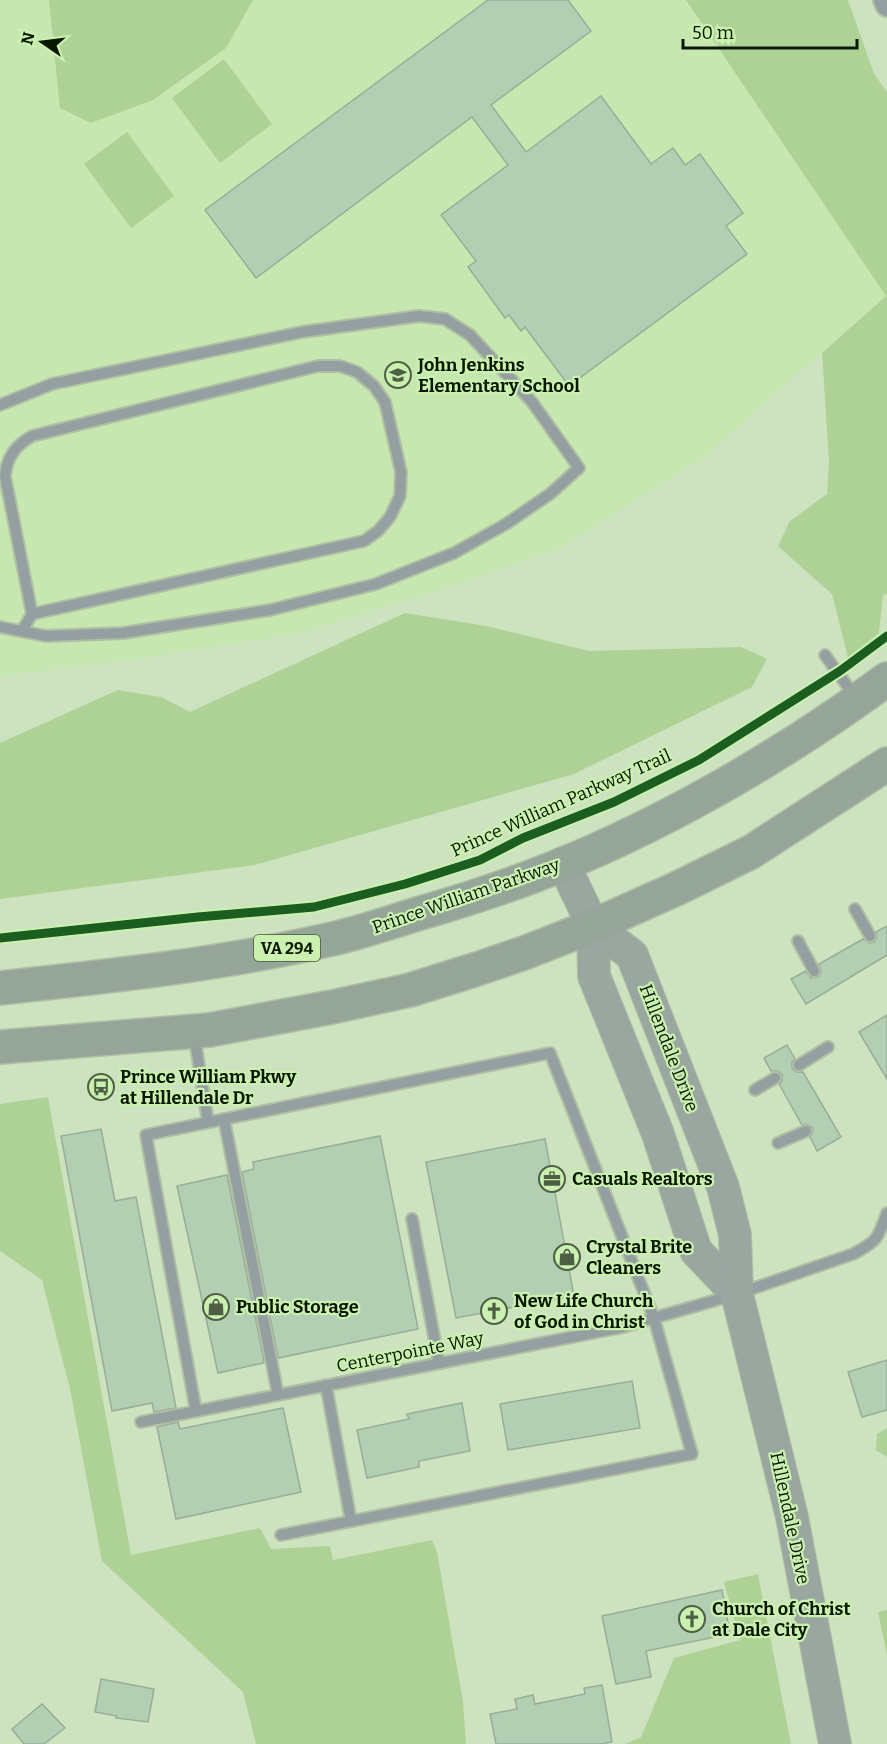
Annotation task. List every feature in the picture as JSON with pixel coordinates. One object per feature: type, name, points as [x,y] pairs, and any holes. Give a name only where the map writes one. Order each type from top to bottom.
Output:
[{"type":"highway","name":"Prince William Parkway","points":[[0,988],[227,960],[338,938],[470,898],[563,864],[628,835],[702,797],[787,747],[887,679]]},
{"type":"highway","points":[[0,1047],[193,1032],[255,1023],[410,990],[524,953],[593,926],[678,888],[751,852],[887,764]]},
{"type":"main road","name":"Hillendale Drive","points":[[563,864],[593,926],[594,976],[658,1134],[696,1251],[737,1294]]},
{"type":"main road","name":"Hillendale Drive","points":[[593,926],[632,955],[723,1187],[735,1235],[737,1294],[792,1517],[835,1744]]},
{"type":"street","points":[[885,0],[887,5]]},
{"type":"lane","points":[[0,405],[52,384],[302,332],[419,316],[445,319],[471,335],[532,402],[579,468],[550,494],[506,524],[454,553],[376,584],[270,610],[123,633],[46,636],[0,627]]},
{"type":"lane","points":[[22,632],[32,614],[6,489],[6,464],[21,443],[32,436],[318,366],[340,366],[357,372],[375,386],[385,402],[401,472],[400,496],[390,517],[378,531],[364,541],[32,614]]},
{"type":"lane","points":[[825,655],[857,701]]},
{"type":"lane","points":[[855,909],[870,936]]},
{"type":"lane","points":[[798,941],[814,970]]},
{"type":"lane","points":[[193,1032],[208,1122]]},
{"type":"lane","points":[[799,1065],[828,1047]]},
{"type":"lane","points":[[196,1411],[146,1135],[550,1053],[654,1318],[692,1454],[281,1535]]},
{"type":"lane","points":[[755,1090],[775,1078]]},
{"type":"lane","points":[[224,1119],[278,1395]]},
{"type":"lane","points":[[778,1143],[806,1131]]},
{"type":"lane","name":"Centerpointe Way","points":[[141,1422],[623,1327],[737,1294],[862,1249],[871,1244],[876,1237],[887,1213]]},
{"type":"lane","points":[[412,1220],[439,1363]]},
{"type":"lane","points":[[326,1385],[351,1521]]},
{"type":"shaded area","name":"John Jenkins Elementary School","points":[[0,0],[49,0],[59,96],[175,0],[701,0],[887,294],[705,456],[560,548],[439,590],[300,633],[138,659],[0,676]]},
{"type":"shaded area","points":[[49,0],[253,0],[226,48],[153,100],[91,123],[60,108]]},
{"type":"shaded area","points":[[686,0],[848,0],[874,74],[887,92],[887,594],[883,595],[879,633],[848,658],[832,594],[778,546],[790,521],[827,494],[829,461],[822,353],[886,296]]},
{"type":"shaded area","points":[[224,59],[272,124],[220,163],[172,98]]},
{"type":"shaded area","points":[[127,132],[174,196],[131,228],[84,164]]},
{"type":"shaded area","points":[[405,613],[486,626],[589,651],[741,647],[767,659],[752,687],[574,774],[255,865],[0,899],[0,743],[118,690],[161,697],[190,712]]},
{"type":"shaded area","points":[[48,1097],[131,1555],[260,1528],[271,1549],[330,1546],[333,1560],[432,1540],[437,1552],[463,1702],[466,1744],[256,1744],[243,1692],[102,1561],[70,1389],[42,1280],[0,1251],[0,1104]]},
{"type":"shaded area","points":[[887,1428],[887,1457],[876,1450],[877,1434]]},
{"type":"shaded area","points":[[758,1574],[791,1744],[625,1744],[641,1737],[674,1658],[740,1640],[724,1582]]},
{"type":"shaded area","points":[[887,1610],[887,1655],[878,1612]]},
{"type":"building","points":[[488,0],[568,0],[591,31],[491,105],[526,152],[601,96],[651,164],[673,148],[685,165],[700,154],[743,213],[726,226],[747,254],[569,386],[525,327],[521,331],[509,315],[505,318],[468,267],[476,261],[441,215],[508,165],[472,117],[256,278],[205,210]]},
{"type":"building","points":[[887,926],[887,955],[806,1004],[791,979],[806,971],[811,978],[818,977],[821,972],[819,964],[863,939],[869,943],[874,942],[877,937],[876,932]]},
{"type":"building","points":[[887,1015],[887,1079],[859,1032]]},
{"type":"building","points":[[787,1045],[795,1059],[792,1062],[792,1068],[796,1072],[803,1072],[841,1137],[817,1151],[810,1137],[813,1128],[807,1124],[802,1125],[779,1084],[782,1081],[782,1075],[778,1071],[771,1071],[764,1058]]},
{"type":"building","points":[[101,1129],[115,1201],[136,1197],[176,1408],[154,1412],[152,1403],[112,1411],[61,1136]]},
{"type":"building","points":[[380,1136],[418,1329],[278,1358],[242,1172],[254,1169],[253,1162]]},
{"type":"building","points":[[545,1139],[574,1296],[456,1318],[426,1162]]},
{"type":"building","points":[[227,1175],[264,1361],[218,1373],[177,1186]]},
{"type":"building","points":[[887,1360],[887,1410],[862,1417],[848,1372]]},
{"type":"building","points":[[632,1381],[640,1428],[508,1450],[500,1404]]},
{"type":"building","points":[[462,1403],[470,1451],[419,1461],[419,1467],[367,1478],[357,1430],[409,1419],[407,1414]]},
{"type":"building","points":[[283,1408],[301,1492],[176,1519],[157,1427],[178,1422],[180,1429]]},
{"type":"building","points":[[722,1590],[730,1634],[646,1651],[651,1677],[616,1684],[602,1616]]},
{"type":"building","points":[[101,1679],[154,1689],[148,1722],[116,1718],[117,1716],[95,1712]]},
{"type":"building","points":[[602,1685],[612,1742],[601,1744],[496,1744],[490,1714],[517,1709],[515,1699],[533,1695],[535,1704],[585,1694],[584,1688]]},
{"type":"building","points":[[42,1704],[65,1728],[44,1744],[24,1744],[12,1729]]},
{"type":"cycle path","name":"Prince William Parkway Trail","points":[[0,938],[314,907],[405,884],[480,860],[523,838],[614,802],[699,760],[840,671],[887,636]]},
{"type":"place","name":"John Jenkins Elementary School","points":[[398,375]]},
{"type":"place","name":"Prince William Pkwy at Hillendale Dr","points":[[101,1087]]},
{"type":"place","name":"Casuals Realtors","points":[[552,1179]]},
{"type":"place","name":"Crystal Brite Cleaners","points":[[567,1257]]},
{"type":"place","name":"Public Storage","points":[[216,1307]]},
{"type":"place","name":"New Life Church of God in Christ","points":[[494,1311]]},
{"type":"place","name":"Church of Christ at Dale City","points":[[692,1619]]}]
